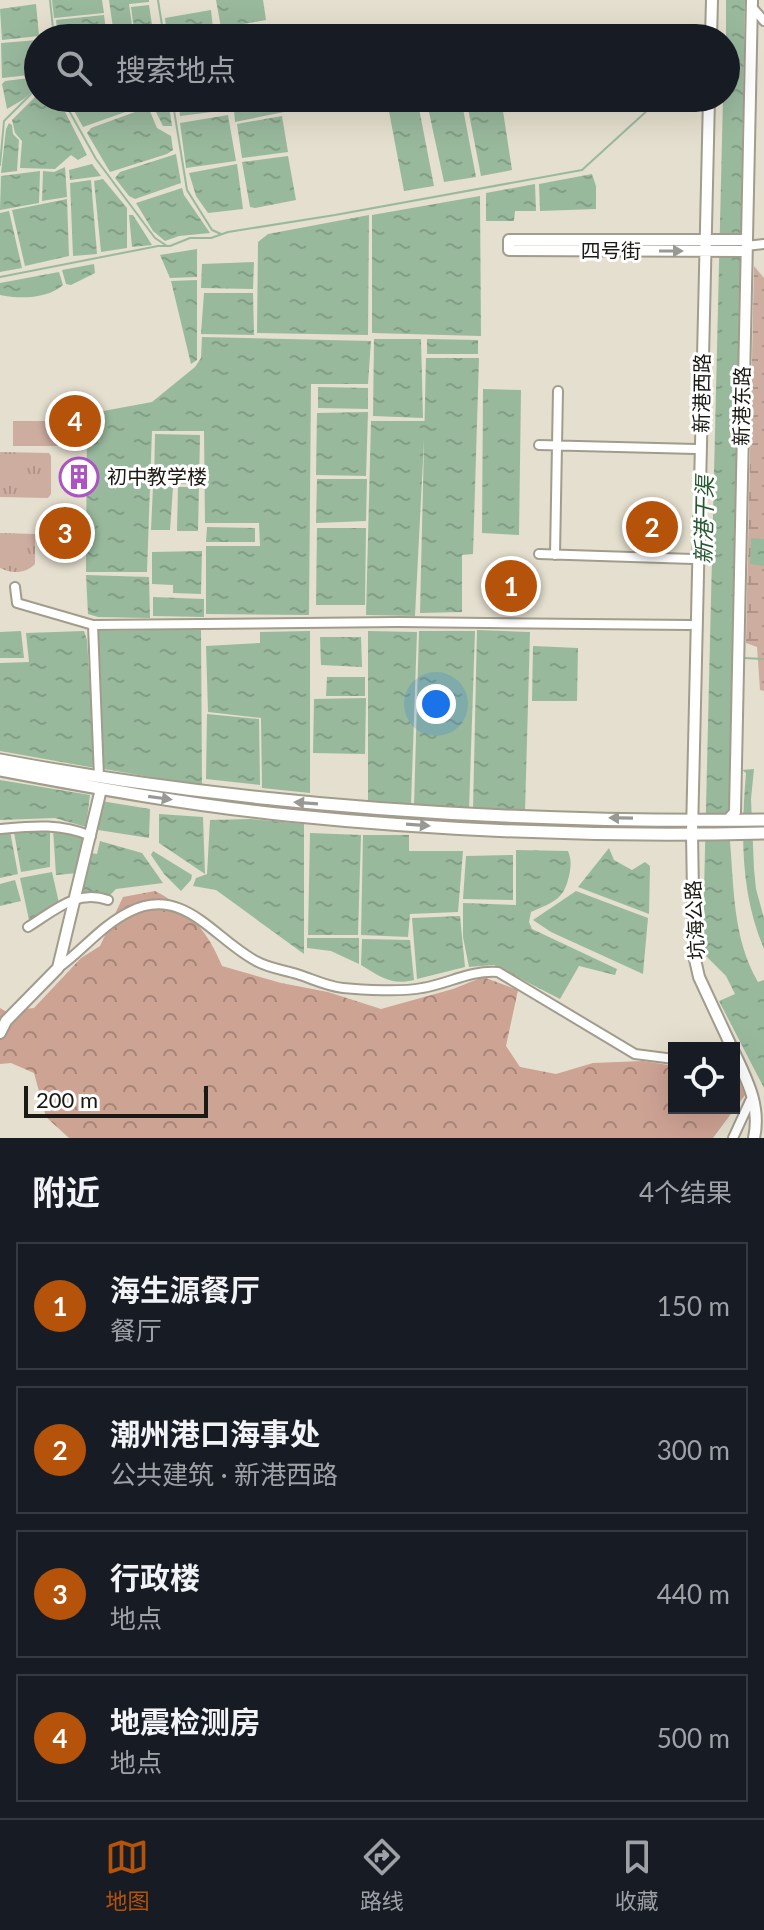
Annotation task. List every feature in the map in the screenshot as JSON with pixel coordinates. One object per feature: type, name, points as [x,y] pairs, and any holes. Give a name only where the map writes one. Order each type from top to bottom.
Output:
[{"type":"highway","points":[[0,760],[84,780],[286,815],[487,830],[759,833]]},
{"type":"highway","points":[[0,770],[84,780]]},
{"type":"highway","points":[[122,786],[493,817],[742,818]]},
{"type":"main road","points":[[711,24],[712,0]]},
{"type":"main road","name":"新港东路","points":[[742,818],[746,246],[752,3]]},
{"type":"main road","name":"新港西路","points":[[697,833],[709,112]]},
{"type":"main road","name":"四号街","points":[[509,245],[746,246]]},
{"type":"main road","points":[[0,1033],[6,1021],[58,968],[91,836],[100,783]]},
{"type":"main road","name":"坑海公路","points":[[697,833],[694,955],[699,977],[729,1042]]},
{"type":"main road","name":"坑海公路","points":[[740,1065],[753,1093],[756,1112],[754,1138]]},
{"type":"street","points":[[752,3],[764,21]]},
{"type":"street","points":[[746,246],[764,244]]},
{"type":"street","points":[[555,555],[558,391]]},
{"type":"street","points":[[539,445],[696,449]]},
{"type":"street","points":[[539,554],[693,559]]},
{"type":"street","points":[[15,587],[17,603],[93,625],[398,622],[690,625]]},
{"type":"street","points":[[93,625],[100,783]]},
{"type":"street","points":[[0,829],[54,825],[91,836]]},
{"type":"street","points":[[28,927],[76,897],[85,895],[108,900]]},
{"type":"street","points":[[58,968],[100,930],[131,910],[156,904],[178,907],[195,914],[226,941],[258,962],[345,989],[421,989],[482,971],[498,972],[635,1054],[668,1058]]},
{"type":"street","points":[[733,1138],[750,1101]]},
{"type":"green space","points":[[754,266],[764,278],[764,691],[760,690],[757,647],[746,643]]},
{"type":"green space","points":[[13,421],[60,421],[60,446],[13,446]]},
{"type":"green space","points":[[0,452],[49,453],[51,494],[48,498],[0,497]]},
{"type":"green space","points":[[0,533],[35,534],[35,564],[18,572],[0,568]]},
{"type":"green space","points":[[155,891],[167,897],[196,922],[222,966],[281,983],[328,992],[381,1009],[453,989],[483,977],[518,990],[506,1046],[520,1067],[556,1074],[593,1063],[643,1061],[668,1065],[668,1114],[731,1114],[713,1138],[69,1138],[46,1117],[34,1073],[11,1063],[0,1064],[0,1008],[5,1011],[34,1008],[81,958],[100,946],[123,897]]},
{"type":"green space","points":[[740,1081],[745,1095],[740,1102]]},
{"type":"water","points":[[52,0],[102,0],[104,13],[54,18]]},
{"type":"water","points":[[109,0],[149,0],[129,4],[132,24],[112,24]]},
{"type":"water","points":[[216,0],[263,0],[266,20],[220,24]]},
{"type":"water","name":"新港干渠","points":[[726,0],[745,0],[730,841],[739,931],[758,982],[764,980],[764,1088],[719,1001],[735,994],[726,976],[706,956],[703,933],[723,112],[740,112],[740,24],[726,24]]},
{"type":"water","points":[[36,4],[38,24],[24,24],[24,38],[2,40],[0,9]]},
{"type":"water","points":[[149,5],[152,24],[133,24],[131,7]]},
{"type":"water","points":[[211,10],[212,24],[166,24],[165,18]]},
{"type":"water","points":[[104,15],[105,24],[56,24],[56,20]]},
{"type":"water","points":[[24,41],[24,76],[2,78],[1,43]]},
{"type":"water","points":[[24,79],[24,98],[7,109],[2,84]]},
{"type":"water","points":[[24,108],[24,112],[65,112],[87,155],[78,160],[71,155],[55,169],[20,168],[22,141],[15,133],[12,120]]},
{"type":"water","points":[[75,112],[125,112],[83,127]]},
{"type":"water","points":[[135,112],[150,112],[157,128],[171,136],[173,150],[110,172],[87,133],[91,128]]},
{"type":"water","points":[[156,112],[170,112],[172,126],[163,126]]},
{"type":"water","points":[[180,112],[212,112],[180,116]]},
{"type":"water","points":[[234,112],[284,112],[235,122]]},
{"type":"water","points":[[389,112],[420,112],[434,186],[404,191]]},
{"type":"water","points":[[429,112],[464,112],[476,177],[444,182]]},
{"type":"water","points":[[469,112],[503,112],[512,170],[481,176]]},
{"type":"water","points":[[228,115],[236,161],[186,168],[180,123]]},
{"type":"water","points":[[282,116],[288,152],[242,158],[237,124]]},
{"type":"water","points":[[9,123],[19,140],[17,171],[1,173],[6,129]]},
{"type":"water","points":[[176,154],[181,183],[135,199],[115,178],[120,172]]},
{"type":"water","points":[[288,156],[296,200],[250,207],[242,162]]},
{"type":"water","points":[[92,164],[101,176],[70,180],[69,170]]},
{"type":"water","points":[[237,164],[243,209],[208,213],[196,196],[189,173]]},
{"type":"water","points":[[65,167],[67,197],[42,201],[43,171],[54,172]]},
{"type":"water","points":[[40,171],[39,203],[0,210],[1,176]]},
{"type":"water","points":[[592,174],[596,186],[596,209],[540,211],[539,184]]},
{"type":"water","points":[[103,179],[127,208],[127,248],[101,252],[94,181]]},
{"type":"water","points":[[91,180],[97,254],[73,256],[70,183]]},
{"type":"water","points":[[535,184],[536,211],[515,211],[514,221],[486,221],[486,193]]},
{"type":"water","points":[[182,188],[210,233],[179,236],[165,241],[153,231],[136,203]]},
{"type":"water","points":[[480,196],[481,336],[372,333],[372,215]]},
{"type":"water","points":[[67,199],[69,256],[25,266],[12,210]]},
{"type":"water","points":[[9,211],[22,268],[0,272],[0,213]]},
{"type":"water","points":[[129,215],[133,215],[152,245],[132,247]]},
{"type":"water","points":[[369,215],[368,335],[257,333],[258,242],[268,234]]},
{"type":"water","points":[[197,249],[197,277],[170,278],[160,255]]},
{"type":"water","points":[[254,262],[253,289],[201,288],[202,264]]},
{"type":"water","points":[[94,264],[95,273],[71,285],[66,284],[62,270]]},
{"type":"water","points":[[59,272],[63,285],[57,290],[25,297],[0,295],[0,283]]},
{"type":"water","points":[[197,280],[197,360],[191,364],[171,281]]},
{"type":"water","points":[[204,293],[253,293],[254,335],[201,334]]},
{"type":"water","points":[[202,337],[371,341],[368,384],[311,384],[309,615],[206,614],[206,546],[260,546],[259,523],[205,523],[204,431],[152,431],[147,572],[86,572],[87,414],[152,402],[195,367],[201,358]]},
{"type":"water","points":[[374,339],[421,339],[423,418],[373,416]]},
{"type":"water","points":[[427,339],[478,340],[478,354],[427,354]]},
{"type":"water","points":[[426,358],[479,358],[473,554],[462,555],[462,612],[420,613]]},
{"type":"water","points":[[318,387],[368,388],[368,409],[318,408]]},
{"type":"water","points":[[483,389],[521,390],[519,535],[482,533]]},
{"type":"water","points":[[368,412],[366,476],[316,475],[317,413]]},
{"type":"water","points":[[371,421],[425,421],[415,616],[366,615]]},
{"type":"water","points":[[155,434],[200,435],[199,484],[154,483]]},
{"type":"water","points":[[317,479],[367,479],[366,521],[316,523]]},
{"type":"water","points":[[153,487],[173,487],[170,530],[151,530]]},
{"type":"water","points":[[178,487],[199,487],[198,531],[177,531]]},
{"type":"water","points":[[207,527],[255,528],[255,542],[206,542]]},
{"type":"water","points":[[317,528],[366,528],[365,605],[316,605]]},
{"type":"water","points":[[751,538],[764,539],[764,566],[750,564]]},
{"type":"water","points":[[202,551],[201,594],[173,593],[173,585],[152,584],[152,552]]},
{"type":"water","points":[[86,575],[149,577],[150,618],[88,614]]},
{"type":"water","points":[[153,597],[204,599],[204,617],[153,616]]},
{"type":"water","points":[[201,629],[202,786],[104,769],[97,631]]},
{"type":"water","points":[[477,630],[530,632],[525,812],[473,810]]},
{"type":"water","points":[[21,631],[24,658],[0,658],[0,632]]},
{"type":"water","points":[[84,631],[95,768],[0,751],[0,663],[29,662],[26,633]]},
{"type":"water","points":[[310,631],[310,793],[262,788],[261,718],[208,712],[206,646],[260,643],[260,632]]},
{"type":"water","points":[[368,631],[417,632],[411,805],[368,802]]},
{"type":"water","points":[[419,631],[475,631],[469,810],[414,806]]},
{"type":"water","points":[[320,637],[361,637],[362,667],[321,665]]},
{"type":"water","points":[[533,646],[578,648],[577,701],[532,701]]},
{"type":"water","points":[[327,677],[365,677],[365,696],[326,696]]},
{"type":"water","points":[[366,698],[365,754],[313,753],[314,699]]},
{"type":"water","points":[[207,714],[259,719],[260,785],[206,779]]},
{"type":"water","points":[[754,769],[751,799],[754,869],[764,918],[764,949],[750,906],[744,862],[746,773],[742,770]]},
{"type":"water","points":[[0,780],[90,795],[86,827],[55,818],[0,820]]},
{"type":"water","points":[[101,801],[150,809],[149,838],[98,830]]},
{"type":"water","points":[[159,814],[203,817],[205,874],[159,843]]},
{"type":"water","points":[[252,819],[304,824],[304,954],[216,890],[193,886],[196,878],[207,874],[210,820]]},
{"type":"water","points":[[50,829],[50,867],[21,872],[14,832]]},
{"type":"water","points":[[53,829],[73,831],[84,839],[78,873],[56,875]]},
{"type":"water","points":[[10,831],[18,874],[0,878],[0,833]]},
{"type":"water","points":[[310,833],[361,835],[358,935],[308,935]]},
{"type":"water","points":[[363,835],[409,835],[409,851],[463,851],[458,912],[410,914],[408,937],[361,935]]},
{"type":"water","points":[[100,841],[142,853],[163,883],[116,889],[109,896],[82,892],[91,853],[97,854]]},
{"type":"water","points":[[609,848],[614,860],[632,870],[645,862],[650,866],[649,914],[578,887]]},
{"type":"water","points":[[516,850],[568,851],[571,866],[565,888],[553,902],[531,912],[529,922],[532,929],[617,969],[615,975],[579,966],[560,999],[494,965],[469,967],[463,937],[463,903],[516,905]]},
{"type":"water","points":[[153,851],[192,875],[181,891],[164,874],[151,855]]},
{"type":"water","points":[[513,855],[513,900],[463,899],[466,856]]},
{"type":"water","points":[[52,872],[59,903],[39,918],[29,920],[20,878]]},
{"type":"water","points":[[15,880],[21,901],[0,906],[0,884]]},
{"type":"water","points":[[576,891],[648,918],[643,974],[551,932],[533,920]]},
{"type":"water","points":[[460,916],[465,967],[417,979],[412,918]]},
{"type":"water","points":[[307,938],[359,938],[359,964],[331,951],[307,948]]},
{"type":"water","points":[[362,939],[410,940],[414,980],[392,981],[361,965]]},
{"type":"waterway","points":[[50,0],[53,24]]},
{"type":"waterway","points":[[158,0],[162,24]]},
{"type":"waterway","points":[[0,165],[4,121],[24,101]]},
{"type":"waterway","points":[[70,112],[96,159],[155,238],[167,246]]},
{"type":"waterway","points":[[174,112],[187,190],[212,230],[221,234]]},
{"type":"waterway","points":[[0,277],[170,246],[190,238],[211,238],[228,232],[582,170],[646,112]]},
{"type":"waterway","points":[[743,658],[764,659]]},
{"type":"place","name":"地震检测房","points":[[75,421]]},
{"type":"place","name":"初中教学楼","points":[[79,477]]},
{"type":"place","name":"潮州港口海事处","points":[[652,527]]},
{"type":"place","name":"行政楼","points":[[65,533]]},
{"type":"place","name":"海生源餐厅","points":[[511,586]]}]
